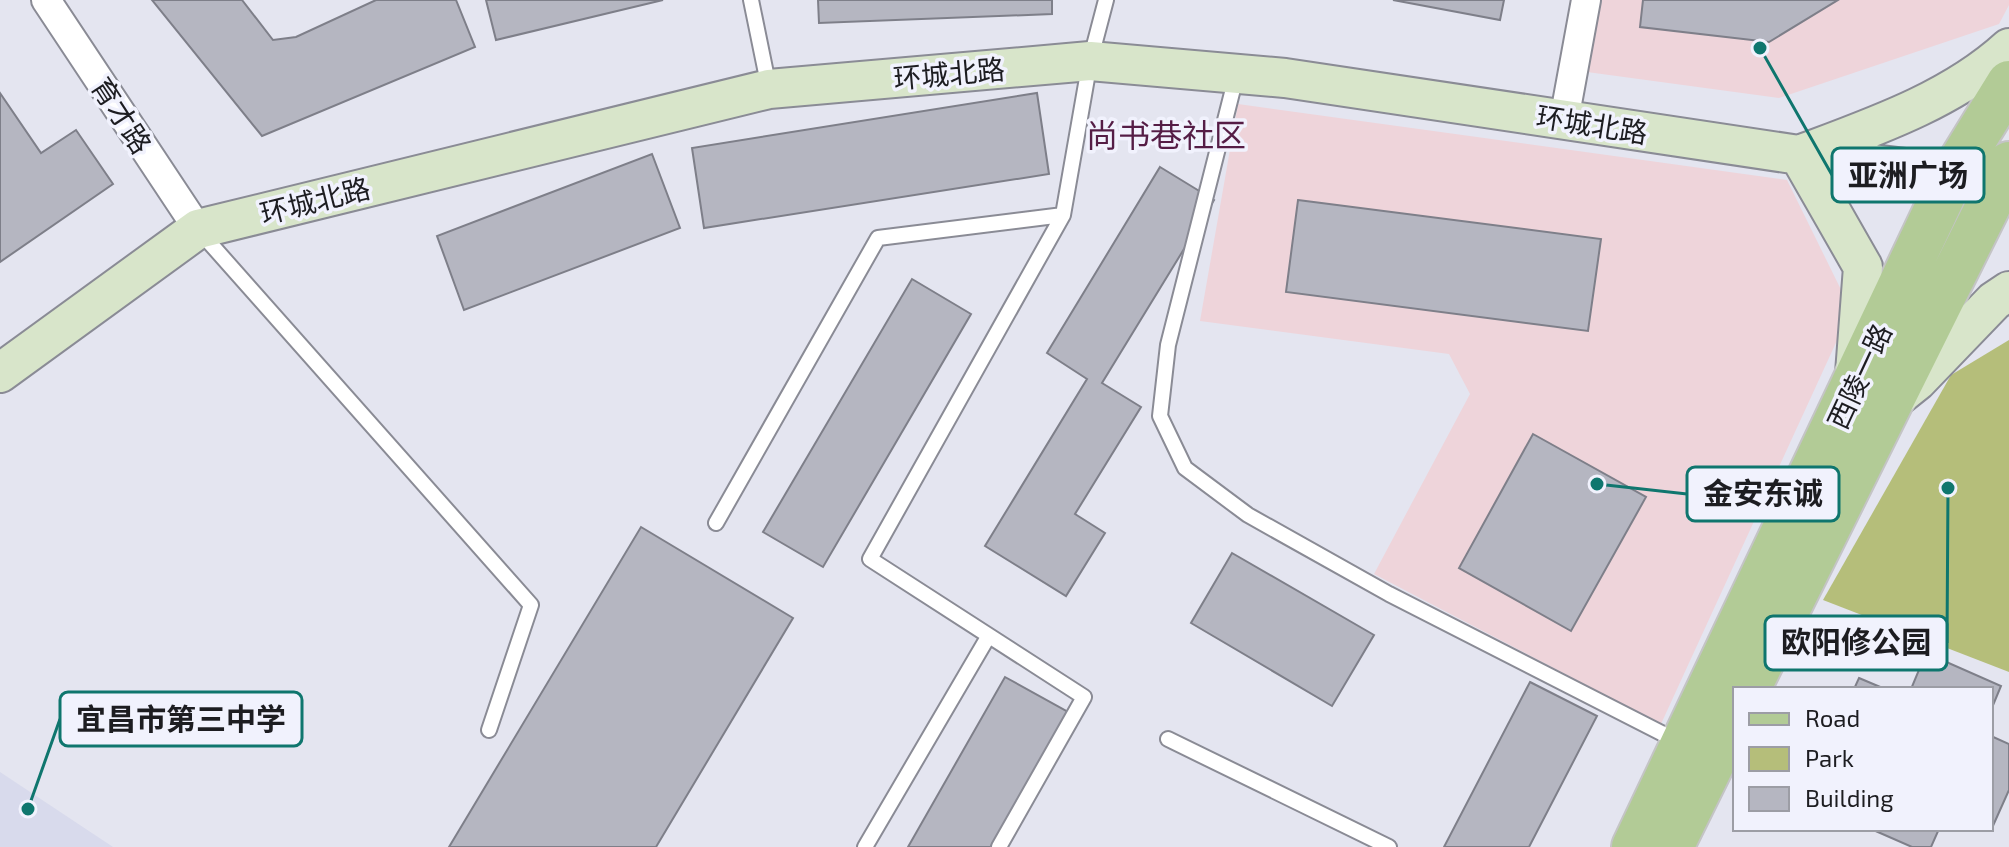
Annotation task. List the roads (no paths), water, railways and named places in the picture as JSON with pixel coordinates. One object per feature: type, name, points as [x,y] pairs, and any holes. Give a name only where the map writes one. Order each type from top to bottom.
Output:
[{"type":"main road","points":[[2009,48],[1988,67],[1885,123],[1799,155],[1863,267],[1871,396],[1917,381],[1994,301],[2009,291]]},
{"type":"main road","name":"环城北路","points":[[0,373],[198,229],[769,89],[1090,61],[1285,78],[1799,155],[2006,175]]},
{"type":"main road","name":"西陵一路","points":[[1749,687],[1871,396],[1954,172],[2009,83]]},
{"type":"main road","name":"西陵一路","points":[[1634,847],[1683,744],[1871,396],[2006,175]]},
{"type":"main road","points":[[1671,847],[1733,721]]},
{"type":"street","name":"育才路","points":[[46,0],[198,229]]},
{"type":"street","points":[[1564,120],[1586,0]]},
{"type":"lane","points":[[751,0],[769,89]]},
{"type":"lane","points":[[999,847],[1084,697],[870,559],[1063,215],[1090,61],[1106,0]]},
{"type":"lane","points":[[1236,75],[1168,345],[1160,416],[1185,468],[1248,515],[1389,594],[1683,744]]},
{"type":"lane","points":[[716,523],[878,238],[1063,215]]},
{"type":"lane","points":[[198,229],[531,605],[489,730]]},
{"type":"lane","points":[[865,847],[988,637]]},
{"type":"lane","points":[[1168,739],[1389,847]]},
{"type":"place","name":"亚洲广场","points":[[1760,48]]},
{"type":"place","name":"金安东诚","points":[[1597,484]]},
{"type":"place","name":"欧阳修公园","points":[[1948,488]]},
{"type":"place","name":"宜昌市第三中学","points":[[28,809]]},
{"type":"district","name":"尚书巷社区","points":[[1166,134]]}]
